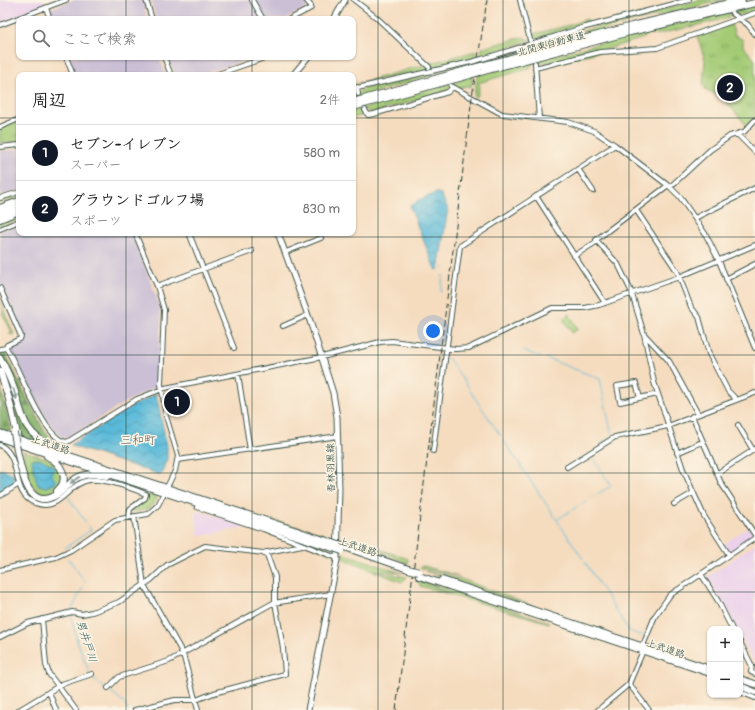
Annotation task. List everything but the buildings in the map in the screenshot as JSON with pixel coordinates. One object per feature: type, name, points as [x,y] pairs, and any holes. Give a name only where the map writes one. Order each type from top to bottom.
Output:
[{"type":"highway","name":"北関東自動車道","points":[[356,101],[481,69],[626,27],[742,0]]},
{"type":"highway","name":"北関東自動車道","points":[[481,69],[755,3]]},
{"type":"highway","name":"北関東自動車道","points":[[356,106],[470,72]]},
{"type":"highway","points":[[0,208],[16,202]]},
{"type":"highway","points":[[0,214],[16,208]]},
{"type":"highway","points":[[0,219],[16,212]]},
{"type":"highway","points":[[0,358],[13,387],[22,417],[30,431],[44,443],[90,462]]},
{"type":"highway","points":[[0,371],[9,399],[25,483],[30,492],[39,497],[50,498],[77,478],[88,474],[105,476],[140,484]]},
{"type":"highway","points":[[0,378],[16,433]]},
{"type":"highway","name":"上武道路","points":[[0,433],[90,462],[166,490],[707,670]]},
{"type":"highway","points":[[0,438],[56,461],[64,472],[63,483],[58,490],[47,495],[32,490],[25,476],[19,450]]},
{"type":"highway","name":"上武道路","points":[[0,438],[140,484],[166,490],[207,508],[244,521],[333,546]]},
{"type":"highway","points":[[743,677],[755,680]]},
{"type":"highway","points":[[743,680],[755,684]]},
{"type":"highway","points":[[743,686],[755,688]]},
{"type":"highway","points":[[743,686],[755,692]]},
{"type":"main road","points":[[336,16],[345,0]]},
{"type":"main road","points":[[296,72],[306,60]]},
{"type":"main road","name":"香林羽黒線","points":[[279,236],[308,314],[333,393],[338,436],[339,489],[337,558],[308,710]]},
{"type":"street","points":[[24,16],[66,0]]},
{"type":"street","points":[[146,0],[151,16]]},
{"type":"street","points":[[252,0],[261,16]]},
{"type":"street","points":[[296,16],[311,8],[306,0]]},
{"type":"street","points":[[354,0],[380,21],[429,67]]},
{"type":"street","points":[[520,0],[530,40]]},
{"type":"street","points":[[356,88],[471,62],[582,28],[689,0]]},
{"type":"street","points":[[46,8],[49,16]]},
{"type":"street","points":[[732,13],[755,34]]},
{"type":"street","points":[[535,68],[600,52],[658,48],[755,13]]},
{"type":"street","points":[[0,25],[16,19]]},
{"type":"street","points":[[67,60],[72,72]]},
{"type":"street","points":[[165,60],[170,72]]},
{"type":"street","points":[[224,72],[258,60]]},
{"type":"street","points":[[535,63],[539,119]]},
{"type":"street","points":[[365,110],[368,115],[374,114],[448,92],[452,86],[502,114],[580,126],[600,135],[669,187],[695,218],[706,235],[719,261],[755,348]]},
{"type":"street","points":[[356,90],[358,94]]},
{"type":"street","points":[[0,127],[16,120]]},
{"type":"street","points":[[574,256],[669,187],[710,150],[729,136],[744,132],[755,120]]},
{"type":"street","points":[[737,134],[755,152]]},
{"type":"street","points":[[0,147],[16,145]]},
{"type":"street","points":[[433,451],[460,246],[615,145]]},
{"type":"street","points":[[578,169],[593,191]]},
{"type":"street","points":[[695,218],[755,188]]},
{"type":"street","points":[[0,198],[16,193]]},
{"type":"street","points":[[536,196],[605,303]]},
{"type":"street","points":[[636,210],[662,247],[679,277],[691,307],[700,321],[709,354],[728,391],[736,399]]},
{"type":"street","points":[[0,229],[16,222]]},
{"type":"street","points":[[0,570],[63,554],[112,521],[129,516],[143,516],[151,512],[156,508],[175,471],[178,460],[177,451],[164,411],[162,388],[164,310],[157,286],[136,236]]},
{"type":"street","points":[[190,236],[234,348]]},
{"type":"street","points":[[286,252],[320,238]]},
{"type":"street","points":[[596,240],[618,264],[633,294],[644,334],[651,370],[677,453],[704,516],[729,555]]},
{"type":"street","points":[[6,348],[45,424],[54,435],[65,442],[137,399],[162,388],[322,357],[389,341],[463,349],[476,346],[552,308],[566,306],[585,308],[605,303],[679,277],[755,245]]},
{"type":"street","points":[[157,286],[252,250]]},
{"type":"street","points":[[726,279],[755,264]]},
{"type":"street","points":[[0,288],[21,337],[8,344],[6,348],[0,349]]},
{"type":"street","points":[[282,326],[308,314]]},
{"type":"street","points":[[644,334],[669,361],[698,414]]},
{"type":"street","points":[[238,374],[250,450]]},
{"type":"street","points":[[640,398],[636,383],[617,386],[620,402],[640,398],[658,394]]},
{"type":"street","points":[[567,467],[615,437],[668,426],[755,393]]},
{"type":"street","points":[[692,416],[702,442],[718,473],[721,483],[755,535]]},
{"type":"street","points":[[718,473],[754,450],[738,425]]},
{"type":"street","points":[[178,460],[338,436]]},
{"type":"street","points":[[677,453],[702,442]]},
{"type":"street","points":[[0,445],[11,455],[19,484],[25,496],[39,504],[55,503],[80,484],[89,480],[102,481],[146,494],[145,498],[130,509],[129,516]]},
{"type":"street","points":[[0,496],[19,484]]},
{"type":"street","points":[[674,504],[693,493]]},
{"type":"street","points":[[197,508],[207,508]]},
{"type":"street","points":[[134,516],[144,585],[183,654],[198,710]]},
{"type":"street","points":[[244,521],[337,558]]},
{"type":"street","points":[[644,643],[652,622],[665,601],[677,590],[755,538]]},
{"type":"street","points":[[0,637],[24,625],[42,619],[72,612],[82,614],[97,611],[119,602],[144,585],[168,565],[205,546],[266,552],[302,545]]},
{"type":"street","points":[[135,710],[175,700],[196,700],[214,693],[285,674],[283,648],[275,602],[275,577],[266,552]]},
{"type":"street","points":[[700,574],[720,604],[731,626]]},
{"type":"street","points":[[108,688],[124,674],[169,661],[275,602],[331,594]]},
{"type":"street","points":[[42,619],[49,674],[76,710]]},
{"type":"street","points":[[743,648],[752,666],[753,673]]},
{"type":"street","points":[[598,710],[628,684],[642,653]]},
{"type":"street","points":[[19,710],[58,686],[92,674]]},
{"type":"street","points":[[628,684],[649,710]]},
{"type":"street","points":[[49,692],[56,710]]},
{"type":"street","points":[[743,693],[755,698]]},
{"type":"shaded area","points":[[0,0],[45,0],[47,6],[0,23]]},
{"type":"shaded area","points":[[72,0],[143,0],[146,16],[51,16],[49,11],[50,9]]},
{"type":"shaded area","points":[[151,0],[250,0],[259,16],[155,16]]},
{"type":"shaded area","points":[[254,0],[304,0],[309,5],[291,16],[264,16]]},
{"type":"shaded area","points":[[69,60],[160,60],[165,72],[74,72]]},
{"type":"shaded area","points":[[169,60],[246,60],[208,72],[174,72]]},
{"type":"shaded area","points":[[16,149],[16,191],[0,196],[0,151]]},
{"type":"shaded area","points":[[16,224],[16,236],[133,236],[159,304],[161,321],[156,387],[129,400],[68,438],[63,438],[59,435],[46,419],[9,347],[11,344],[24,339],[4,290],[0,286],[0,231]]},
{"type":"shaded area","points":[[195,511],[199,511],[250,527],[199,536]]},
{"type":"shaded area","points":[[749,527],[754,535],[729,552],[724,544]]},
{"type":"shaded area","points":[[755,544],[755,664],[743,642],[743,626],[734,626],[707,577]]},
{"type":"green space","points":[[699,0],[724,0],[632,22],[482,62],[479,75],[647,31],[755,6],[755,12],[739,15],[730,14],[728,18],[655,35],[647,33],[644,38],[574,58],[546,63],[533,63],[530,68],[478,83],[480,85],[477,97],[474,96],[482,48],[524,37],[528,40],[531,39],[534,34],[587,19],[589,22],[482,55],[481,61],[483,61],[639,15],[643,18],[649,13]]},
{"type":"green space","points":[[731,24],[735,35],[743,40],[743,46],[755,60],[755,118],[748,125],[746,125],[723,98],[705,89],[705,86],[703,85],[705,60],[697,36]]},
{"type":"green space","points":[[476,51],[471,87],[449,87],[447,91],[372,113],[366,110],[363,111],[361,116],[356,117],[356,110],[466,79],[434,76],[356,97],[356,95],[363,89],[431,75],[472,63],[472,58],[419,72],[356,84],[424,65],[427,68],[430,66],[428,64]]},
{"type":"green space","points":[[16,122],[16,141],[0,143],[0,129]]},
{"type":"green space","points":[[16,194],[16,198],[0,203],[0,200]]},
{"type":"green space","points":[[16,215],[16,221],[0,227],[0,222]]},
{"type":"green space","points":[[4,311],[14,334],[13,335],[9,334],[12,332],[2,313]]},
{"type":"green space","points":[[569,314],[578,329],[572,333],[563,319]]},
{"type":"green space","points":[[1,352],[5,353],[29,402],[22,406],[30,403],[44,430],[61,448],[44,440],[29,427],[11,376],[0,354]]},
{"type":"green space","points":[[0,361],[7,374],[21,420],[44,445],[21,437],[22,434],[19,434],[13,403]]},
{"type":"green space","points":[[0,385],[12,432],[0,430]]},
{"type":"green space","points":[[23,451],[49,459],[58,467],[61,474],[57,487],[46,493],[39,492],[33,486],[28,478]]},
{"type":"green space","points":[[152,494],[157,498],[152,505],[143,510],[130,512],[131,509]]},
{"type":"green space","points":[[272,520],[332,536],[334,541]]},
{"type":"green space","points":[[247,522],[334,551],[330,553]]},
{"type":"green space","points":[[343,539],[375,549],[402,564],[342,544]]},
{"type":"green space","points":[[379,549],[408,559],[408,564]]},
{"type":"green space","points":[[342,553],[402,573],[373,570],[342,558]]},
{"type":"green space","points":[[424,566],[458,576],[420,568]]},
{"type":"green space","points":[[373,571],[407,577],[402,582]]},
{"type":"green space","points":[[425,571],[464,580],[556,615]]},
{"type":"green space","points":[[418,580],[451,595],[420,586]]},
{"type":"green space","points":[[424,581],[549,622],[549,623],[455,596]]},
{"type":"water","points":[[437,193],[441,194],[448,209],[438,270],[435,269],[410,207],[411,205],[417,203],[416,201]]},
{"type":"water","points":[[156,394],[167,447],[167,459],[161,474],[72,446],[72,444],[133,406]]},
{"type":"water","points":[[32,459],[41,459],[54,466],[51,474],[56,483],[47,487],[38,485]]},
{"type":"water","points":[[0,469],[13,473],[15,482],[0,493]]},
{"type":"waterway","points":[[362,116],[363,111]]},
{"type":"waterway","points":[[441,292],[443,275]]},
{"type":"waterway","points":[[523,351],[541,357]]},
{"type":"waterway","points":[[448,358],[469,388]]},
{"type":"waterway","points":[[546,358],[600,379],[612,436],[600,444]]},
{"type":"waterway","points":[[470,391],[501,436]]},
{"type":"waterway","points":[[504,441],[583,559]]},
{"type":"waterway","points":[[589,499],[611,486],[591,454],[598,450]]},
{"type":"waterway","name":"男井戸川","points":[[56,466],[52,475],[57,482]]},
{"type":"waterway","name":"男井戸川","points":[[65,548],[91,530],[68,497]]},
{"type":"waterway","points":[[558,519],[586,501]]},
{"type":"waterway","name":"男井戸川","points":[[69,559],[85,582]]},
{"type":"waterway","points":[[585,562],[629,631],[643,636]]},
{"type":"waterway","name":"男井戸川","points":[[72,609],[83,587]]},
{"type":"waterway","name":"男井戸川","points":[[71,615],[77,641],[89,672]]},
{"type":"waterway","name":"男井戸川","points":[[91,677],[121,700],[128,710]]},
{"type":"railway","points":[[396,710],[472,97],[487,0]]},
{"type":"place","name":"グラウンドゴルフ場","points":[[730,88]]},
{"type":"place","name":"セブン-イレブン","points":[[177,402]]},
{"type":"district","name":"三和町","points":[[138,440]]}]
